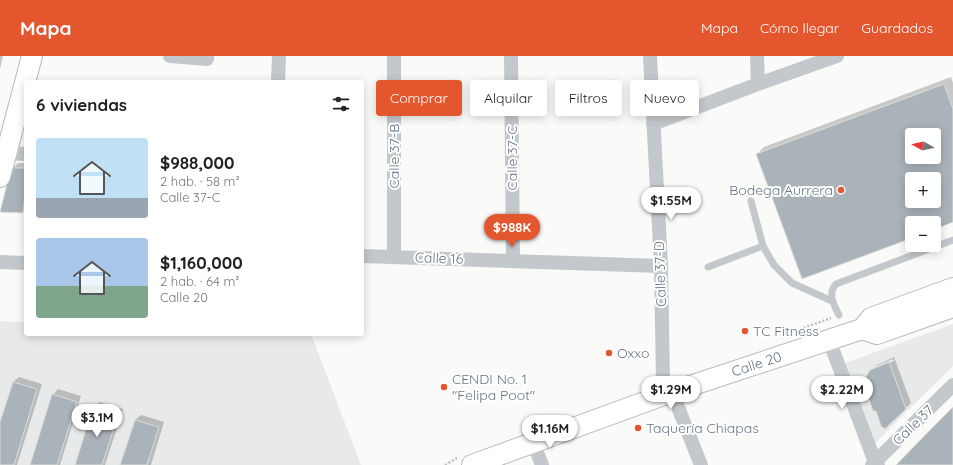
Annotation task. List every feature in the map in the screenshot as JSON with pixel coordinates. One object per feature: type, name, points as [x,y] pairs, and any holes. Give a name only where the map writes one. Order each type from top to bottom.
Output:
[{"type":"street","points":[[26,80],[32,56]]},
{"type":"street","points":[[170,56],[207,58]]},
{"type":"street","points":[[278,80],[279,56]]},
{"type":"street","name":"Calle 37-B","points":[[394,56],[394,257]]},
{"type":"street","name":"Calle 37-C","points":[[511,56],[513,261]]},
{"type":"street","name":"Calle 37-D","points":[[650,56],[661,266],[663,380],[672,392],[701,465]]},
{"type":"street","points":[[757,56],[758,84]]},
{"type":"street","points":[[653,124],[837,56]]},
{"type":"street","points":[[0,176],[24,86]]},
{"type":"street","points":[[6,153],[24,154]]},
{"type":"street","name":"Calle 16","points":[[364,256],[661,266]]},
{"type":"street","points":[[0,262],[24,263]]},
{"type":"street","name":"Calle 20","points":[[472,465],[672,392],[862,329],[871,318],[953,288]]},
{"type":"street","name":"Calle 20","points":[[862,329],[877,334],[953,307]]},
{"type":"street","points":[[829,340],[875,464]]},
{"type":"street","name":"Calle 37","points":[[875,464],[953,385]]},
{"type":"street","points":[[533,442],[542,465]]},
{"type":"lane","points":[[751,201],[763,246],[774,265],[792,283],[832,301]]},
{"type":"lane","points":[[840,315],[832,301],[831,291],[836,284],[953,240]]},
{"type":"lane","points":[[708,267],[763,246]]},
{"type":"shaded area","points":[[0,321],[24,322],[24,336],[312,336],[361,465],[0,465]]},
{"type":"shaded area","points":[[953,324],[953,366],[873,445],[845,363]]},
{"type":"building","name":"Bodega Aurrera","points":[[944,84],[953,109],[953,222],[941,227],[941,216],[905,216],[905,241],[802,279],[756,154]]},
{"type":"building","points":[[11,168],[24,168],[23,213],[0,212]]},
{"type":"building","points":[[889,362],[906,409],[885,429],[881,426],[876,411],[873,411],[863,382],[870,370]]},
{"type":"building","points":[[13,382],[37,389],[14,465],[0,465],[0,422]]},
{"type":"building","points":[[52,394],[77,402],[57,465],[30,465]]},
{"type":"building","points":[[93,407],[118,415],[102,465],[75,465]]},
{"type":"building","points":[[953,407],[953,465],[896,465],[934,426]]},
{"type":"building","points":[[135,420],[159,427],[147,465],[120,465]]},
{"type":"place","name":"Bodega Aurrera","points":[[841,190]]},
{"type":"place","name":"TC Fitness","points":[[745,331]]},
{"type":"place","name":"Oxxo","points":[[609,353]]},
{"type":"place","name":"CENDI No. 1 \"Felipa Poot\"","points":[[444,387]]},
{"type":"place","name":"Taquería Chiapas","points":[[638,428]]}]
